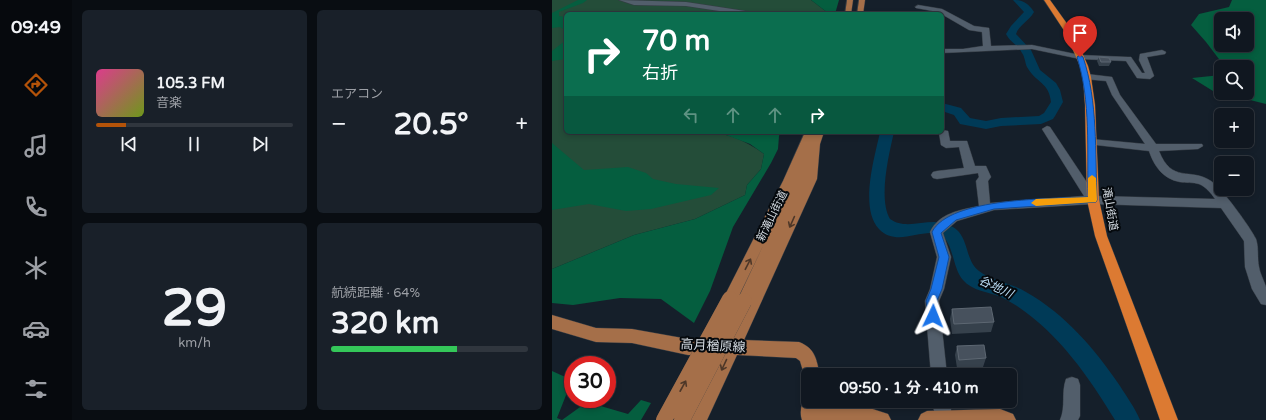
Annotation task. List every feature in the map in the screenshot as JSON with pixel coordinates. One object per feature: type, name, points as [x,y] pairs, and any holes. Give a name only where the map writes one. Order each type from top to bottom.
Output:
[{"type":"highway","name":"滝山街道","points":[[1049,0],[1069,32],[1087,77],[1093,200],[1101,236],[1169,420]]},
{"type":"main road","points":[[848,12],[850,0]]},
{"type":"main road","points":[[855,12],[856,0]]},
{"type":"main road","points":[[860,12],[862,0]]},
{"type":"main road","name":"新滝山街道","points":[[737,300],[809,134]]},
{"type":"main road","name":"新滝山街道","points":[[737,300],[804,172],[818,134]]},
{"type":"main road","points":[[698,420],[782,246],[811,179],[815,145]]},
{"type":"main road","points":[[664,420],[737,300]]},
{"type":"main road","points":[[682,420],[737,300]]},
{"type":"main road","name":"高月楢原線","points":[[552,322],[596,335],[632,336],[688,347],[799,350],[807,356],[810,368]]},
{"type":"main road","points":[[808,412],[854,412],[882,420]]},
{"type":"main road","points":[[943,420],[1004,419]]},
{"type":"street","points":[[622,0],[634,3],[686,4],[739,12]]},
{"type":"street","points":[[918,7],[940,10],[944,12]]},
{"type":"street","points":[[944,12],[972,28],[986,30],[987,48]]},
{"type":"street","points":[[944,51],[963,52],[987,48],[1017,47],[1042,48],[1080,57],[1128,59],[1140,76],[1150,76],[1143,60],[1143,56],[1162,52]]},
{"type":"street","points":[[1087,77],[1109,79],[1116,95],[1137,123],[1153,148],[1158,162],[1166,171],[1180,178],[1200,180],[1208,184],[1215,191],[1244,229],[1250,241],[1252,267],[1259,289],[1266,299]]},
{"type":"street","points":[[1047,129],[1093,200]]},
{"type":"street","points":[[944,133],[946,145],[963,143],[970,170]]},
{"type":"street","points":[[1091,142],[1153,148],[1198,146]]},
{"type":"street","points":[[937,174],[982,168],[985,177],[982,181],[985,208]]},
{"type":"street","points":[[938,368],[932,301],[937,289],[944,257],[939,229],[953,217],[985,208],[1012,204],[1093,200],[1225,204]]},
{"type":"street","points":[[1069,420],[1072,416],[1072,385]]},
{"type":"street","points":[[942,408],[943,420]]},
{"type":"green space","points":[[552,0],[811,0],[827,12],[564,12],[564,134],[723,134],[742,141],[764,154],[761,169],[747,185],[745,195],[695,219],[634,235],[552,269]]},
{"type":"green space","points":[[578,0],[587,0],[559,12],[559,16],[564,17],[564,30],[560,27],[552,28],[552,13]]},
{"type":"green space","points":[[811,0],[839,0],[836,12],[827,12]]},
{"type":"green space","points":[[1232,0],[1266,0],[1266,104],[1250,100],[1254,100],[1254,60],[1220,60],[1191,25],[1199,14],[1229,7]]},
{"type":"green space","points":[[564,42],[564,59],[552,61],[552,51]]},
{"type":"green space","points":[[1214,76],[1214,91],[1213,91],[1192,78]]},
{"type":"green space","points":[[723,134],[780,134],[778,149],[733,227],[710,291],[694,323],[661,299],[620,298],[573,305],[552,303],[552,269],[634,235],[695,219],[745,195],[747,185],[761,169],[764,154],[750,144]]},
{"type":"green space","points":[[552,143],[584,170],[628,167],[646,173],[653,179],[676,184],[719,188],[711,195],[651,209],[626,211],[589,204],[552,210]]},
{"type":"green space","points":[[552,371],[564,376],[564,400],[557,418],[562,420],[552,420]]},
{"type":"green space","points":[[641,400],[651,403],[641,420],[562,420],[579,408],[608,408],[628,414]]},
{"type":"building","points":[[1099,57],[1109,58],[1111,62],[1101,62]]},
{"type":"building","points":[[991,307],[994,322],[954,324],[952,309]]},
{"type":"building","points":[[984,345],[986,358],[959,360],[957,346]]},
{"type":"waterway","name":"谷地川","points":[[944,107],[950,108],[961,114],[965,121],[986,125],[1001,122],[1041,120],[1049,116],[1057,102],[1054,90],[1052,86],[1036,73],[1026,50],[1012,37],[1011,34],[1014,28],[1029,12],[1026,7],[1017,0]]},
{"type":"waterway","name":"谷地川","points":[[887,134],[880,166],[877,193],[880,217],[884,224],[890,229],[898,231],[938,228],[951,234],[955,239],[965,268],[969,274],[977,280],[1007,291],[1018,297],[1043,314],[1058,327],[1084,356],[1108,388],[1128,420]]},
{"type":"slow traffic","points":[[1036,203],[1093,200],[1092,178]]},
{"type":"route","points":[[933,316],[932,301],[937,289],[944,257],[936,232],[942,225],[953,217],[994,206],[1093,200],[1090,105],[1087,77],[1080,57]]}]
